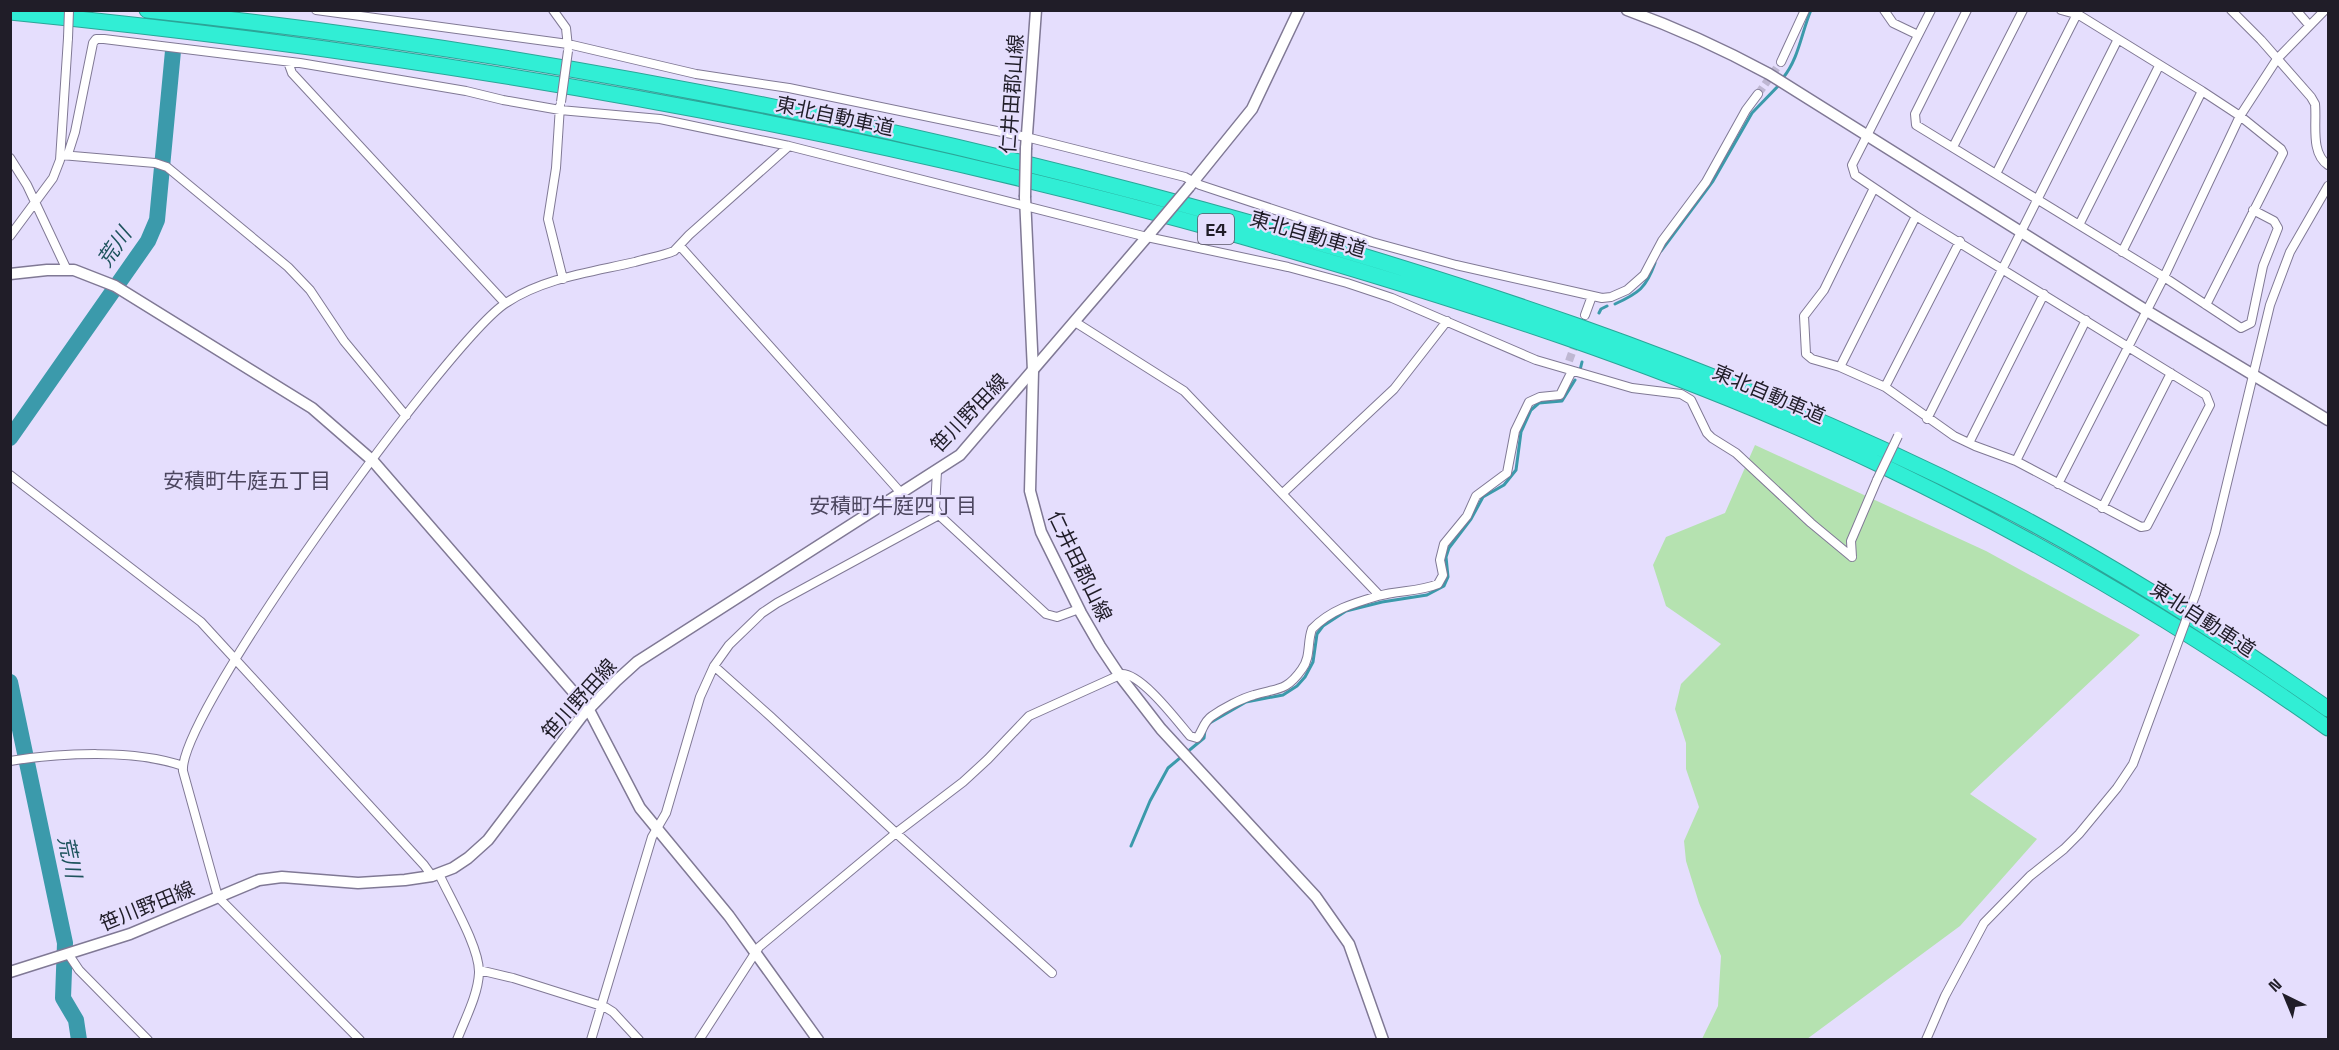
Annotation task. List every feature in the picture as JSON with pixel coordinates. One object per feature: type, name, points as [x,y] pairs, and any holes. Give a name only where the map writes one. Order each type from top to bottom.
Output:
[{"type":"highway","name":"東北自動車道","points":[[147,10],[326,32],[488,56],[835,120],[1123,188],[1428,275],[1595,331],[1672,360],[1785,405],[1886,450],[1996,504],[2112,569],[2207,627],[2328,709]]},
{"type":"highway","name":"東北自動車道","points":[[10,12],[203,32],[409,60],[582,87],[846,138],[1107,200],[1422,289],[1590,345],[1656,370],[1750,407],[1878,464],[1987,517],[2104,581],[2209,647],[2328,728]]},
{"type":"street","points":[[65,155],[69,10]]},
{"type":"street","points":[[316,10],[568,47],[696,74],[789,88],[1026,142],[1200,185],[1372,242],[1456,265],[1606,298],[1636,284],[1644,275],[1662,241],[1706,182],[1746,110],[1758,94]]},
{"type":"street","points":[[553,10],[566,28],[568,47],[560,106],[556,168],[548,219],[563,279]]},
{"type":"street","name":"仁井田郡山線","points":[[1036,10],[1026,142],[1025,201],[1033,371],[1030,479],[1032,503],[1041,532],[1079,609],[1120,676],[1161,729],[1325,909],[1349,944],[1383,1040]]},
{"type":"street","name":"笹川野田線","points":[[10,972],[69,955],[149,927],[259,880],[282,876],[358,883],[405,880],[435,875],[468,858],[488,840],[589,710],[616,681],[638,662],[960,455],[1075,322],[1252,109],[1299,10]]},
{"type":"street","points":[[1628,10],[1669,25],[1769,74],[2147,311],[2328,420]]},
{"type":"street","points":[[1781,62],[1805,10]]},
{"type":"street","points":[[1884,10],[1893,23],[1918,35]]},
{"type":"street","points":[[1874,188],[1824,290],[1804,318],[1806,354],[1812,359],[1840,367],[1886,387],[1927,419],[1969,443],[2016,461],[2102,508],[2141,527],[2150,522],[2210,405],[2204,393],[1916,216],[1855,175],[1852,165],[1930,10]]},
{"type":"street","points":[[1967,10],[1915,114],[1916,125],[2164,277],[2241,328],[2251,323],[2263,266],[2278,228],[2274,221],[2253,210]]},
{"type":"street","points":[[1953,147],[2023,10]]},
{"type":"street","points":[[2061,10],[2077,14],[2202,91],[2240,116],[2279,147],[2283,153],[2206,305]]},
{"type":"street","points":[[2231,10],[2305,89],[2315,104],[2317,151],[2328,165]]},
{"type":"street","points":[[2296,10],[2309,25]]},
{"type":"street","points":[[2058,484],[2164,277],[2240,116],[2277,59],[2325,10]]},
{"type":"street","points":[[1998,170],[2077,14]]},
{"type":"street","points":[[10,236],[53,178],[65,155],[75,132],[93,43],[96,39],[288,62],[466,91],[502,100],[660,119],[789,146],[1025,201],[1347,283],[1392,298],[1536,360],[1569,367],[1632,388],[1682,394],[1688,397],[1695,405],[1707,433],[1712,438],[1736,453],[1812,523],[1852,556],[1851,541],[1898,436]]},
{"type":"street","points":[[1927,419],[2118,39]]},
{"type":"street","points":[[288,62],[292,73],[505,303]]},
{"type":"street","points":[[2079,225],[2159,66]]},
{"type":"street","points":[[2122,252],[2202,91]]},
{"type":"street","points":[[360,1040],[218,897],[183,766],[194,735],[235,658],[340,503],[405,416],[473,333],[505,303],[529,290],[563,279],[672,252],[789,146]]},
{"type":"street","points":[[65,155],[155,163],[167,167],[288,267],[310,290],[344,341],[405,416]]},
{"type":"street","points":[[10,158],[68,270]]},
{"type":"street","points":[[1926,1040],[1945,996],[1984,923],[2030,876],[2079,834],[2117,788],[2133,764],[2216,533],[2270,305],[2280,277],[2306,221],[2328,186]]},
{"type":"street","points":[[1840,367],[1916,216]]},
{"type":"street","points":[[1886,387],[1960,241]]},
{"type":"street","points":[[680,246],[902,494]]},
{"type":"street","points":[[10,273],[68,270],[115,286],[312,408],[373,461],[589,710],[640,808],[756,951],[818,1040]]},
{"type":"street","points":[[1969,443],[2044,294]]},
{"type":"street","points":[[1586,315],[1592,296]]},
{"type":"street","points":[[2016,461],[2086,320]]},
{"type":"street","points":[[1283,493],[1394,389],[1447,321]]},
{"type":"street","points":[[1075,322],[1184,391],[1379,596]]},
{"type":"street","points":[[699,1040],[756,951],[896,833],[963,782],[1029,716],[1037,711],[1128,674],[1136,679],[1190,736],[1197,738],[1204,724],[1214,715],[1245,698],[1271,692],[1288,684],[1303,668],[1308,654],[1310,634],[1316,625],[1341,608],[1379,596],[1417,591],[1440,582],[1443,575],[1440,560],[1444,544],[1470,510],[1476,496],[1507,473],[1515,431],[1529,402],[1540,397],[1560,395],[1569,367]]},
{"type":"street","points":[[2102,508],[2171,373]]},
{"type":"street","points":[[937,471],[935,508],[939,515],[1046,614],[1058,617],[1079,609]]},
{"type":"street","points":[[10,475],[201,622],[435,875],[472,944],[479,970],[457,1040]]},
{"type":"street","points":[[591,1040],[652,837],[666,813],[700,697],[714,666],[729,645],[766,610],[939,515]]},
{"type":"street","points":[[714,666],[1052,974]]},
{"type":"street","points":[[10,761],[62,754],[89,754],[156,759],[183,766]]},
{"type":"street","points":[[69,955],[79,970],[148,1040]]},
{"type":"street","points":[[479,970],[602,1005],[613,1012],[639,1040]]},
{"type":"green space","points":[[1755,445],[1986,551],[2140,635],[1970,794],[2037,839],[1960,926],[1807,1039],[1702,1039],[1718,1006],[1721,956],[1699,903],[1686,861],[1684,841],[1699,807],[1686,769],[1686,743],[1675,709],[1681,684],[1721,644],[1666,606],[1653,565],[1666,537],[1725,513]]},
{"type":"waterway","points":[[1783,78],[1796,54],[1811,10]]},
{"type":"waterway","name":"荒川","points":[[10,438],[148,241],[157,220],[173,51]]},
{"type":"waterway","points":[[1661,251],[1713,181],[1752,113],[1780,84]]},
{"type":"waterway","points":[[1615,304],[1641,289],[1655,263]]},
{"type":"waterway","points":[[1599,313],[1607,306]]},
{"type":"waterway","points":[[1580,370],[1582,362]]},
{"type":"waterway","points":[[1208,724],[1246,702],[1283,695],[1297,686],[1313,662],[1317,634],[1323,626],[1346,611],[1382,602],[1427,595],[1444,586],[1448,577],[1446,557],[1449,548],[1471,519],[1483,497],[1504,485],[1516,470],[1521,432],[1531,410],[1539,403],[1562,401],[1575,380]]},
{"type":"waterway","name":"荒川","points":[[10,682],[65,943],[63,998],[76,1020],[79,1040]]},
{"type":"waterway","points":[[1131,846],[1150,801],[1168,768],[1204,738],[1205,730]]},
{"type":"tunnel","points":[[1758,94],[1781,62]]},
{"type":"tunnel","points":[[1569,361],[1577,339]]},
{"type":"district","name":"安積町牛庭五丁目","points":[[247,480]]},
{"type":"district","name":"安積町牛庭四丁目","points":[[893,505]]}]
